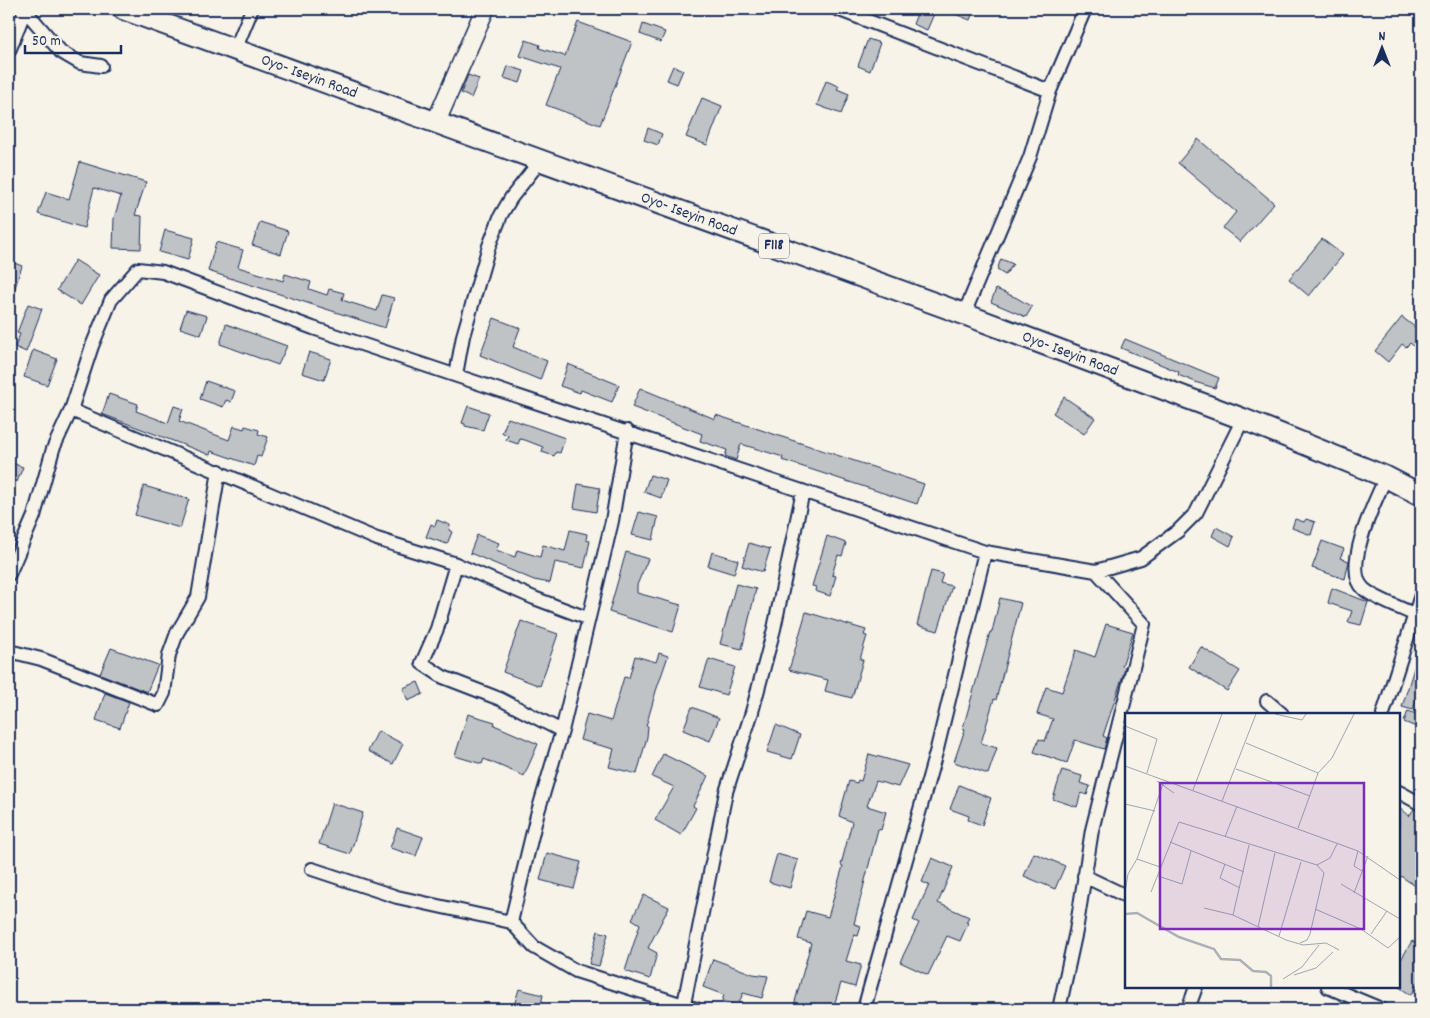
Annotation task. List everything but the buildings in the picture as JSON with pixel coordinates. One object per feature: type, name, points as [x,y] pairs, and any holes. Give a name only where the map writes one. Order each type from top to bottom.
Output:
[{"type":"main road","name":"Oyo- Iseyin Road","points":[[122,9],[964,314],[1243,419],[1386,477],[1421,495]]},
{"type":"street","points":[[9,51],[25,9],[61,52],[80,63],[101,66]]},
{"type":"street","points":[[235,50],[252,9]]},
{"type":"street","points":[[436,122],[485,9]]},
{"type":"street","points":[[837,9],[1050,91]]},
{"type":"street","points":[[964,314],[1030,157],[1050,91],[1085,9]]},
{"type":"street","points":[[456,375],[463,336],[489,246],[501,215],[511,198],[540,161]]},
{"type":"street","points":[[9,574],[34,516],[53,449],[71,410],[92,346],[111,300],[138,270],[163,272],[313,328],[627,431],[984,552],[1096,572],[1141,558],[1187,524],[1196,513],[1243,419]]},
{"type":"street","points":[[71,410],[377,538],[456,564],[534,598],[587,618]]},
{"type":"street","points":[[511,922],[537,815],[562,730],[587,618],[612,521],[627,431]]},
{"type":"street","points":[[9,651],[41,659],[158,706],[164,693],[169,655],[177,633],[198,596],[219,471]]},
{"type":"street","points":[[1386,477],[1366,521],[1357,564],[1357,578],[1364,589],[1416,615]]},
{"type":"street","points":[[312,869],[398,897],[511,922],[534,946],[576,971],[690,1007],[726,792],[752,712],[774,629],[803,490]]},
{"type":"street","points":[[864,1009],[937,749],[984,552]]},
{"type":"street","points":[[456,564],[437,630],[422,663],[443,677],[500,699],[562,730]]},
{"type":"street","points":[[1058,1009],[1076,931],[1092,830],[1144,624],[1096,572]]},
{"type":"street","points":[[1383,713],[1421,595]]},
{"type":"street","points":[[1267,701],[1281,713]]},
{"type":"street","points":[[1400,793],[1421,804]]},
{"type":"street","points":[[1084,876],[1125,896]]},
{"type":"street","points":[[1188,1009],[1196,988]]},
{"type":"street","points":[[1330,988],[1381,1009]]},
{"type":"waterway","points":[[9,1006],[21,1009]]}]
